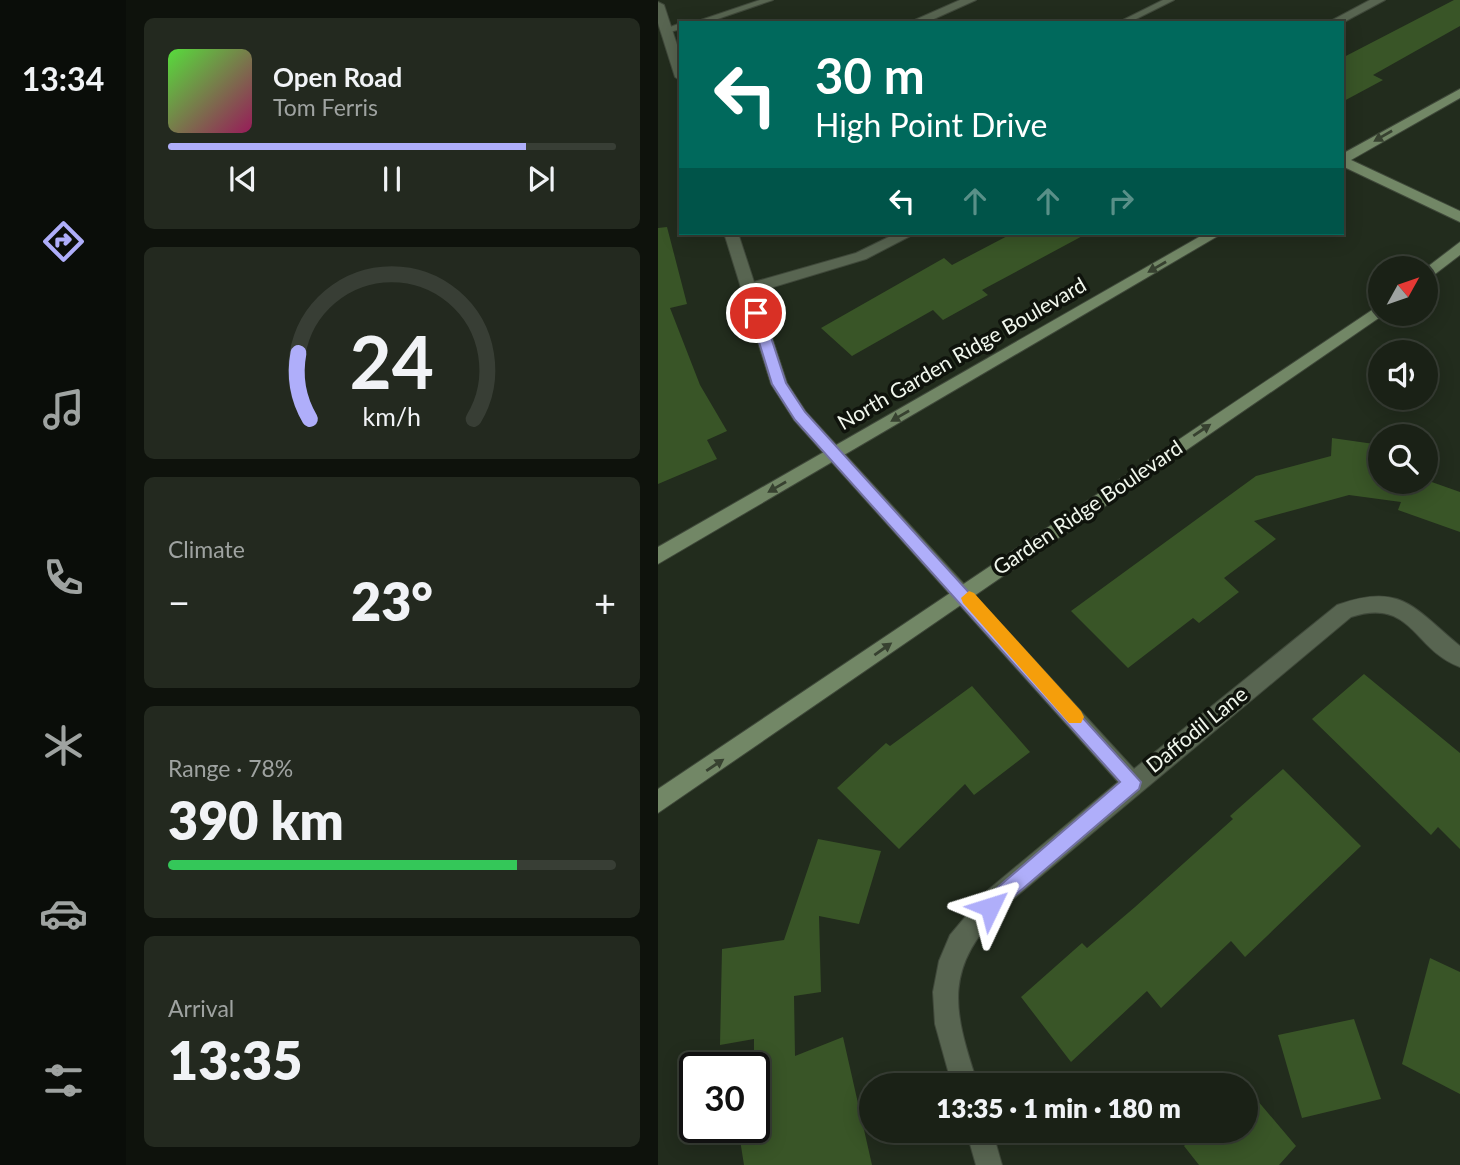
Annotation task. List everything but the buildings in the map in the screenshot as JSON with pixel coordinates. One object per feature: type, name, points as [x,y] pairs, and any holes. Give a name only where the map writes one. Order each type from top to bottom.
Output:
[{"type":"main road","points":[[1344,159],[1460,93]]},
{"type":"main road","points":[[1344,161],[1460,217]]},
{"type":"main road","name":"North Garden Ridge Boulevard","points":[[658,556],[1213,235]]},
{"type":"main road","points":[[1438,266],[1460,247]]},
{"type":"main road","name":"Garden Ridge Boulevard","points":[[658,803],[1368,318]]},
{"type":"street","points":[[919,21],[970,0]]},
{"type":"street","points":[[1337,21],[1379,0]]},
{"type":"street","points":[[658,5],[679,71]]},
{"type":"street","points":[[732,235],[779,384],[800,416],[964,592],[1132,782]]},
{"type":"street","points":[[749,289],[861,256],[905,235]]},
{"type":"street","name":"Daffodil Lane","points":[[961,1073],[947,1029],[946,983],[951,960],[962,937],[990,907],[1132,782],[1344,611],[1369,603],[1396,605],[1460,658]]},
{"type":"street","points":[[983,1143],[989,1165]]},
{"type":"lane","points":[[702,21],[769,0]]},
{"type":"lane","points":[[1125,21],[1170,0]]},
{"type":"lane","points":[[666,30],[679,27]]},
{"type":"slow traffic","points":[[969,598],[1075,717]]},
{"type":"route","points":[[756,313],[779,384],[800,416],[964,592],[1132,782],[990,907]]}]
